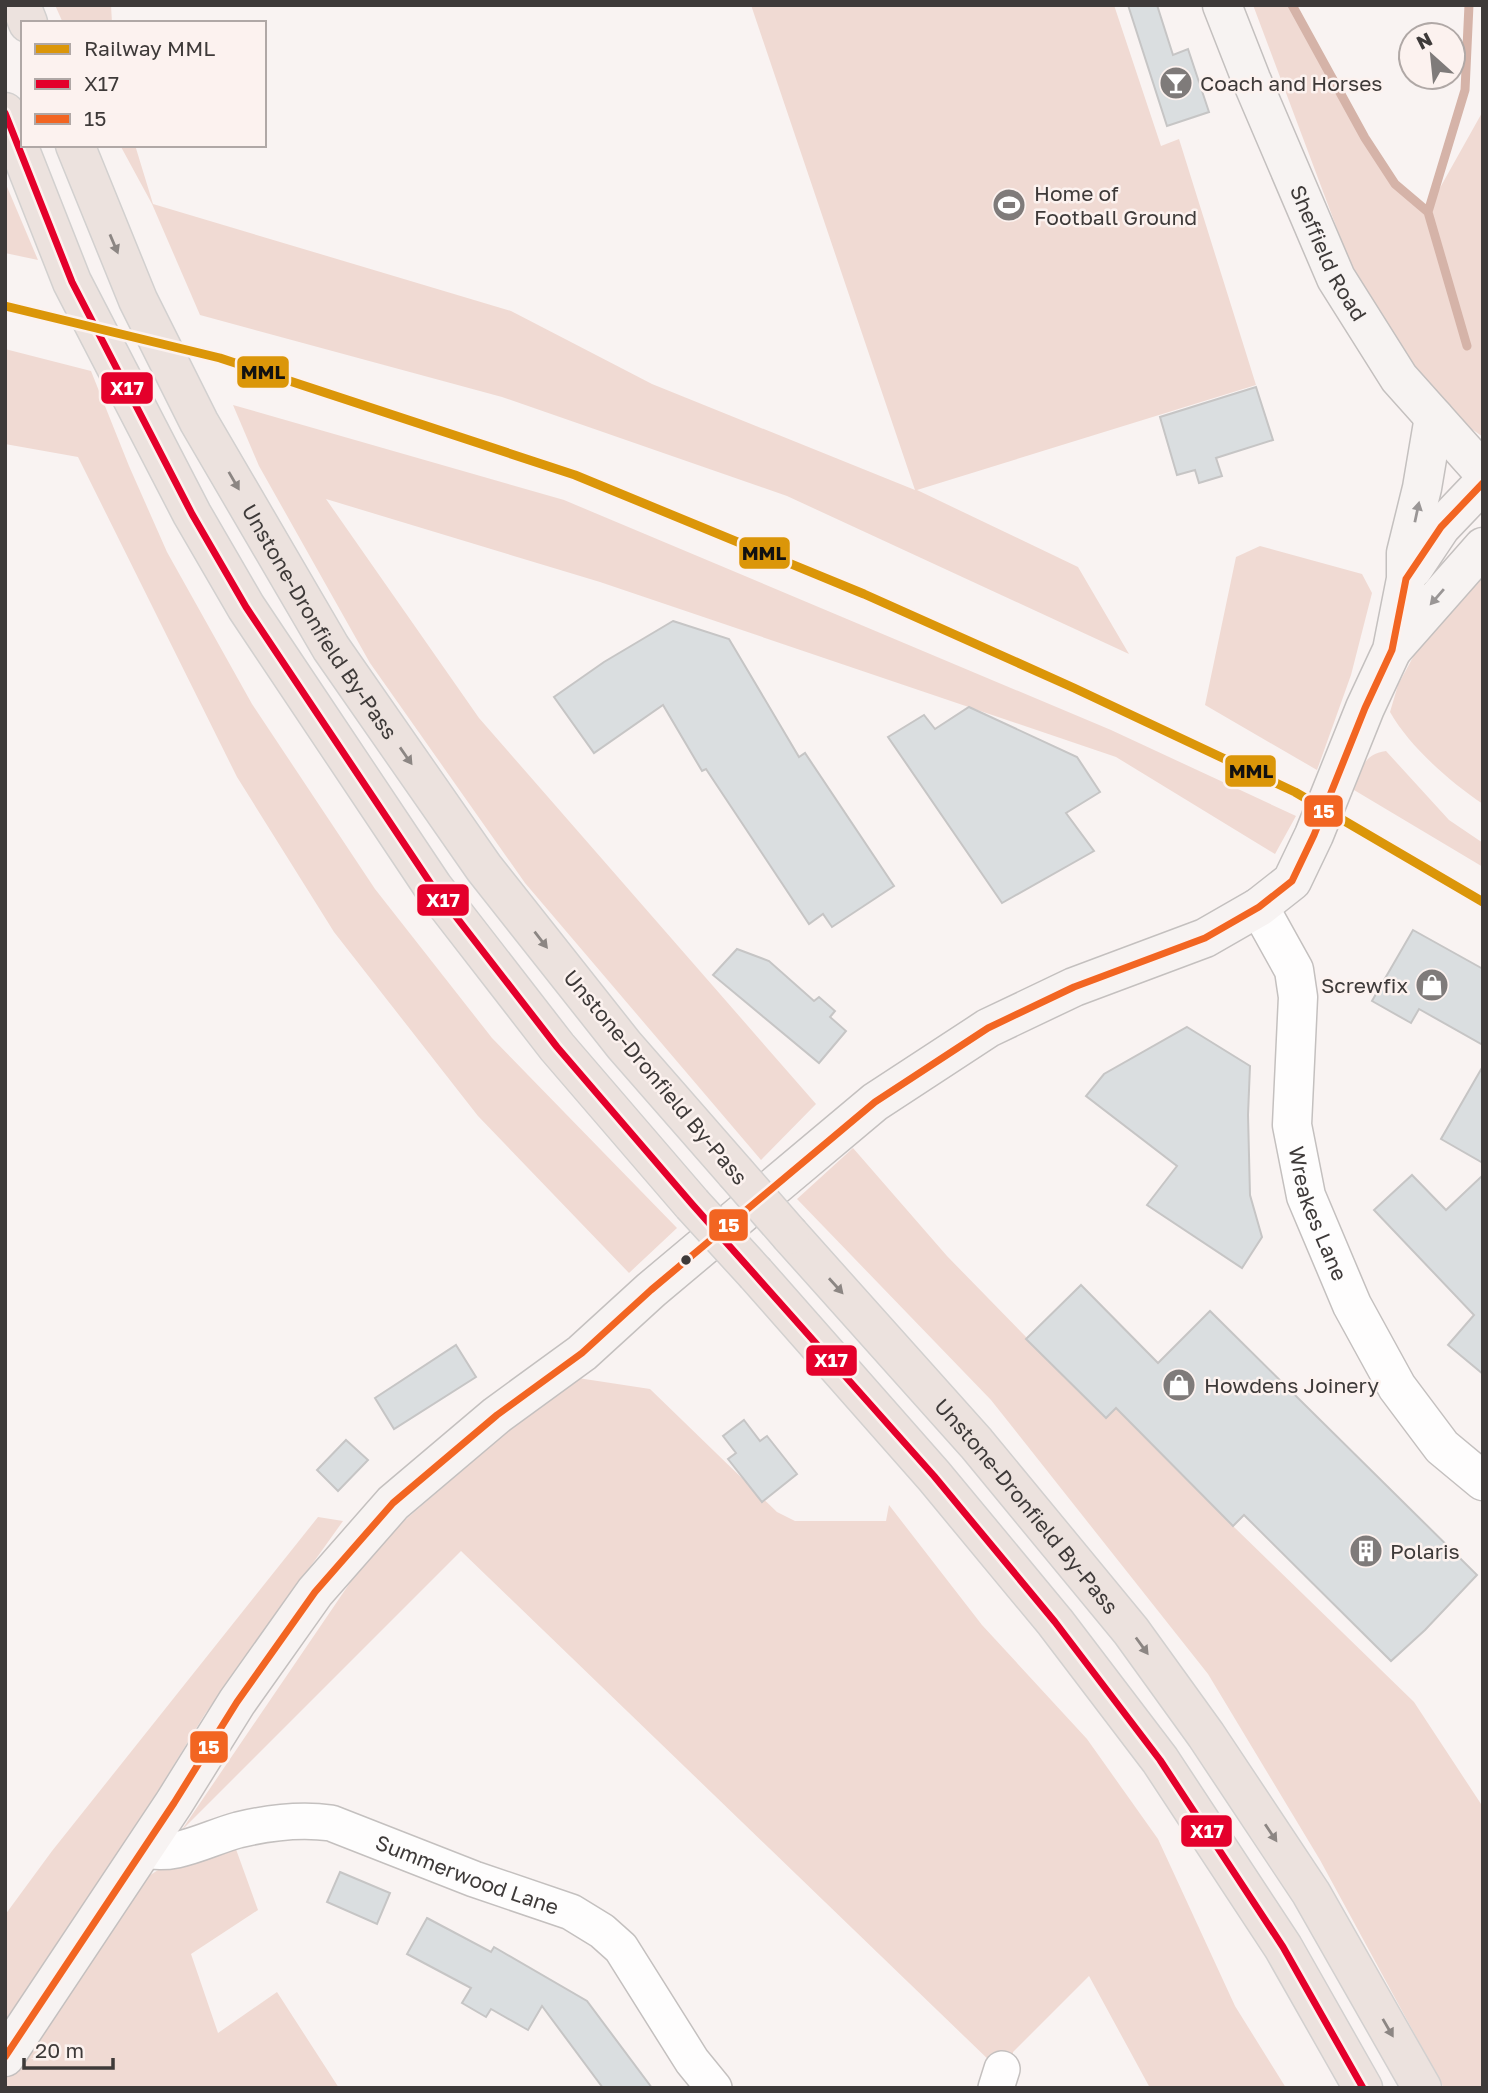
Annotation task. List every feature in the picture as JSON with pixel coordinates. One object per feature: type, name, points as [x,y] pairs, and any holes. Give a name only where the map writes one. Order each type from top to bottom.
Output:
[{"type":"highway","points":[[5,112],[72,282],[192,514],[246,607],[433,887],[557,1047],[692,1204],[934,1476],[1055,1622],[1160,1760],[1283,1947],[1363,2088]]},
{"type":"highway","name":"Unstone-Dronfield By-Pass","points":[[76,147],[138,300],[200,422],[331,648],[484,868],[624,1045],[976,1443],[1131,1631],[1206,1735],[1311,1894],[1422,2088]]},
{"type":"main road","name":"Sheffield Road","points":[[1222,5],[1336,278],[1387,362],[1483,472]]},
{"type":"main road","points":[[5,2057],[237,1702],[315,1592],[393,1503],[477,1432],[582,1353],[651,1290],[875,1102],[988,1028],[1074,987],[1205,938],[1259,907],[1292,881],[1392,650],[1406,579],[1406,553],[1422,488],[1434,417]]},
{"type":"main road","points":[[1406,579],[1441,527],[1483,483]]},
{"type":"main road","points":[[1392,650],[1483,547]]},
{"type":"street","name":"Wreakes Lane","points":[[1259,907],[1294,970],[1298,997],[1292,1125],[1306,1196],[1352,1305],[1397,1387],[1441,1447],[1483,1481]]},
{"type":"street","name":"Summerwood Lane","points":[[142,1849],[163,1853],[240,1830],[307,1819],[331,1823],[474,1879],[571,1912],[602,1931],[621,1948],[692,2060],[714,2088]]},
{"type":"shaded area","points":[[55,5],[111,5],[112,21],[62,21]]},
{"type":"shaded area","name":"Home of Football Ground","points":[[751,5],[1114,5],[1161,146],[1179,139],[1256,385],[917,490],[1078,567],[1129,654],[787,496],[502,397],[200,315],[152,204],[121,147],[136,147],[153,204],[511,311],[652,384],[915,490]]},
{"type":"shaded area","points":[[1253,5],[1293,5],[1395,184],[1427,211],[1483,111],[1483,437],[1448,412],[1406,361],[1351,266]]},
{"type":"shaded area","points":[[5,182],[38,260],[5,253]]},
{"type":"shaded area","points":[[5,349],[91,371],[167,552],[252,704],[375,889],[492,1038],[677,1228],[629,1273],[478,1116],[334,932],[237,777],[78,457],[5,444]]},
{"type":"shaded area","points":[[233,405],[564,500],[1111,730],[1296,816],[1275,854],[1116,757],[600,582],[326,499],[479,718],[816,1104],[761,1160],[525,883],[370,663],[259,466]]},
{"type":"shaded area","points":[[1260,546],[1362,574],[1372,593],[1351,675],[1317,770],[1205,705],[1236,557]]},
{"type":"shaded area","points":[[1483,569],[1483,804],[1432,763],[1408,738],[1390,712],[1398,685],[1433,620]]},
{"type":"shaded area","points":[[1386,751],[1449,820],[1483,843],[1483,867],[1354,790],[1368,759]]},
{"type":"shaded area","points":[[853,1148],[947,1256],[1105,1418],[1116,1408],[1414,1702],[1483,1807],[1483,2088],[1444,2088],[1320,1860],[1208,1674],[991,1400],[797,1199]]},
{"type":"shaded area","points":[[578,1378],[650,1389],[777,1512],[795,1521],[886,1521],[889,1505],[982,1625],[1087,1739],[1158,1839],[1235,2006],[1286,2088],[1150,2088],[1089,1976],[1013,2052],[1013,2057],[993,2064],[461,1551],[181,1831],[375,1546],[553,1392]]},
{"type":"shaded area","points":[[318,1517],[343,1521],[205,1714],[102,1882],[5,2021],[5,1915],[52,1851]]},
{"type":"shaded area","points":[[233,1841],[258,1910],[191,1954],[218,2033],[277,1992],[339,2088],[5,2088],[5,2069],[130,1888],[169,1863]]},
{"type":"building","name":"Coach and Horses","points":[[1128,5],[1157,5],[1173,55],[1188,49],[1209,112],[1167,126]]},
{"type":"building","points":[[1256,387],[1273,440],[1216,458],[1222,476],[1199,483],[1195,470],[1177,475],[1160,417]]},
{"type":"building","points":[[673,621],[729,639],[799,757],[805,753],[894,886],[832,927],[823,914],[809,924],[706,769],[702,771],[663,705],[594,753],[554,697],[604,662]]},
{"type":"building","points":[[969,707],[1077,757],[1100,792],[1066,813],[1094,851],[1002,903],[888,737],[924,715],[935,729]]},
{"type":"building","name":"Screwfix","points":[[1413,930],[1483,969],[1483,1045],[1419,1009],[1411,1023],[1372,1001]]},
{"type":"building","points":[[737,949],[769,961],[814,1001],[819,997],[835,1011],[830,1017],[846,1031],[819,1063],[713,975]]},
{"type":"building","points":[[1187,1027],[1250,1066],[1250,1195],[1262,1237],[1242,1268],[1147,1205],[1177,1166],[1086,1096],[1104,1074]]},
{"type":"building","points":[[1483,1066],[1483,1163],[1441,1139]]},
{"type":"building","points":[[1412,1175],[1446,1210],[1483,1175],[1483,1374],[1448,1345],[1474,1315],[1374,1210]]},
{"type":"building","points":[[1081,1285],[1158,1363],[1210,1311],[1477,1575],[1425,1630],[1391,1661],[1244,1515],[1233,1526],[1116,1408],[1106,1418],[1026,1339]]},
{"type":"building","points":[[456,1345],[476,1377],[394,1429],[375,1398]]},
{"type":"building","points":[[744,1420],[760,1441],[767,1436],[797,1474],[762,1502],[728,1459],[736,1453],[723,1436]]},
{"type":"building","points":[[346,1440],[368,1460],[338,1491],[317,1470]]},
{"type":"building","points":[[340,1872],[390,1893],[377,1924],[327,1902]]},
{"type":"building","points":[[427,1918],[491,1952],[494,1947],[587,2001],[652,2088],[603,2088],[542,2006],[528,2030],[491,2009],[486,2017],[462,2003],[471,1988],[407,1954]]},
{"type":"waterway","points":[[1292,5],[1365,138],[1395,184],[1428,212],[1467,346]]},
{"type":"waterway","points":[[1428,212],[1465,90],[1469,5]]},
{"type":"rail line","name":"MML","points":[[5,306],[220,358],[575,475],[864,594],[1074,688],[1295,792],[1483,902]]},
{"type":"transit line","name":"X17","points":[[5,113],[72,282],[192,514],[246,607],[433,887],[557,1047],[692,1204],[934,1476],[1055,1622],[1160,1760],[1283,1947],[1363,2088]]},
{"type":"transit line","name":"15","points":[[5,2057],[174,1803],[237,1702],[315,1592],[393,1503],[497,1415],[582,1353],[651,1290],[875,1102],[988,1028],[1074,987],[1205,938],[1259,907],[1292,881],[1392,650],[1406,579],[1441,527],[1483,483]]},
{"type":"place","name":"Coach and Horses","points":[[1176,83]]},
{"type":"place","name":"Home of Football Ground","points":[[1009,205]]},
{"type":"place","name":"Screwfix","points":[[1432,985]]},
{"type":"place","name":"Howdens Joinery","points":[[1179,1385]]},
{"type":"place","name":"Polaris","points":[[1366,1551]]}]
